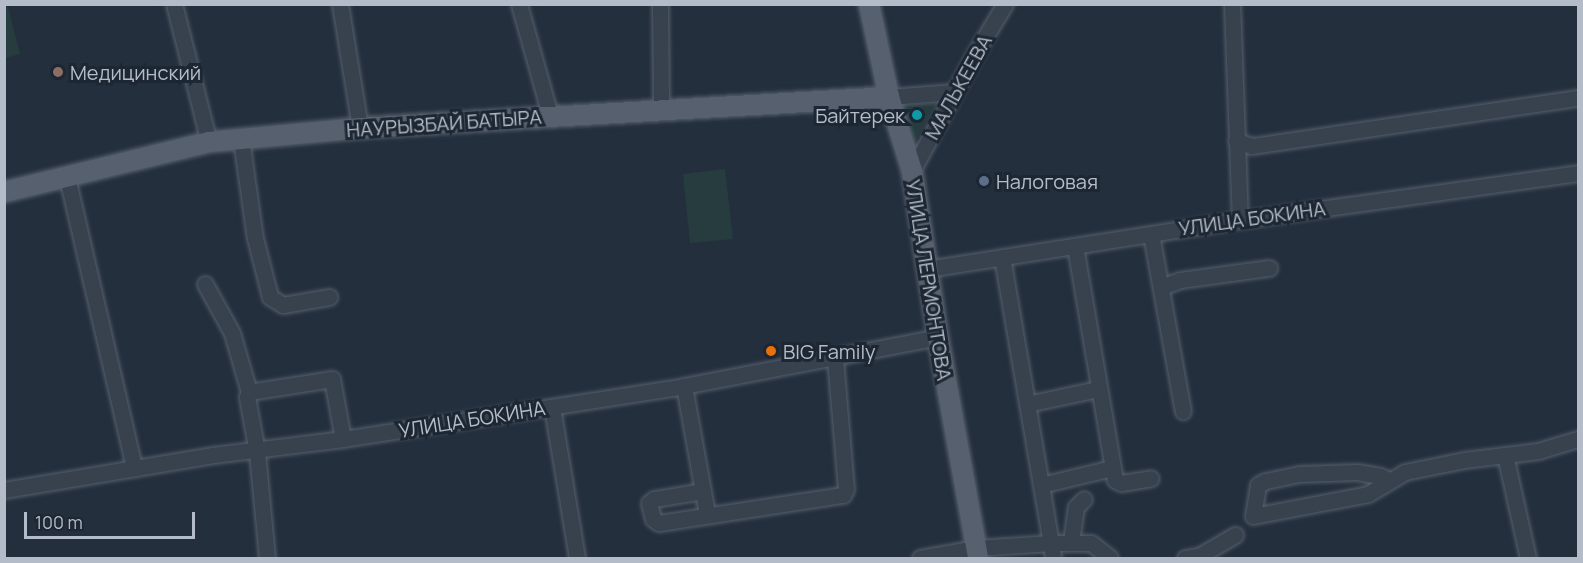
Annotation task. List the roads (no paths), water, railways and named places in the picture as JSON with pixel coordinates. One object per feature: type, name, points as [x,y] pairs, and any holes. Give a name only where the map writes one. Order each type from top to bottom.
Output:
[{"type":"main road","name":"УЛИЦА ЛЕРМОНТОВА","points":[[869,4],[889,97],[912,171],[938,338],[977,553]]},
{"type":"main road","name":"НАУРЫЗБАЙ БАТЫРА","points":[[4,192],[209,142],[360,128],[550,115],[889,97]]},
{"type":"street","points":[[174,4],[209,142]]},
{"type":"street","points":[[340,4],[360,128]]},
{"type":"street","points":[[519,4],[550,115]]},
{"type":"street","points":[[660,4],[661,108]]},
{"type":"street","name":"МАЛЬКЕЕВА","points":[[912,171],[1005,4]]},
{"type":"street","points":[[1232,4],[1240,220]]},
{"type":"street","points":[[889,97],[954,92]]},
{"type":"street","points":[[1236,141],[1252,146],[1578,98]]},
{"type":"street","points":[[241,139],[255,238],[270,297],[283,305],[329,297]]},
{"type":"street","name":"УЛИЦА БОКИНА","points":[[927,269],[1240,220],[1578,173]]},
{"type":"street","points":[[67,177],[134,468]]},
{"type":"street","points":[[1151,234],[1183,411]]},
{"type":"street","points":[[1075,246],[1112,468],[1118,483],[1151,478]]},
{"type":"street","points":[[1002,257],[1053,558]]},
{"type":"street","points":[[1161,287],[1180,280],[1269,268]]},
{"type":"street","points":[[205,284],[232,333],[249,392],[247,397],[257,452],[267,558]]},
{"type":"street","name":"УЛИЦА БОКИНА","points":[[4,490],[213,455],[257,452],[684,386],[938,338]]},
{"type":"street","points":[[703,490],[654,499],[649,503],[653,519],[659,523],[843,495],[846,489],[835,358]]},
{"type":"street","points":[[249,392],[332,379],[343,439]]},
{"type":"street","points":[[684,386],[707,514]]},
{"type":"street","points":[[1027,404],[1098,389]]},
{"type":"street","points":[[552,407],[577,558]]},
{"type":"street","points":[[1389,480],[1357,472],[1299,474],[1265,481],[1258,485],[1253,516],[1368,494],[1406,472],[1464,460],[1538,451],[1578,439]]},
{"type":"street","points":[[1505,455],[1528,558]]},
{"type":"street","points":[[1041,485],[1112,468]]},
{"type":"street","points":[[1071,542],[1076,507],[1084,499]]},
{"type":"street","points":[[1185,558],[1198,556],[1235,535]]},
{"type":"street","points":[[920,558],[1071,542],[1097,545],[1110,558]]},
{"type":"place","name":"Медицинский","points":[[58,72]]},
{"type":"place","name":"Байтерек","points":[[917,115]]},
{"type":"place","name":"Налоговая","points":[[984,181]]},
{"type":"place","name":"BIG Family","points":[[771,351]]}]
